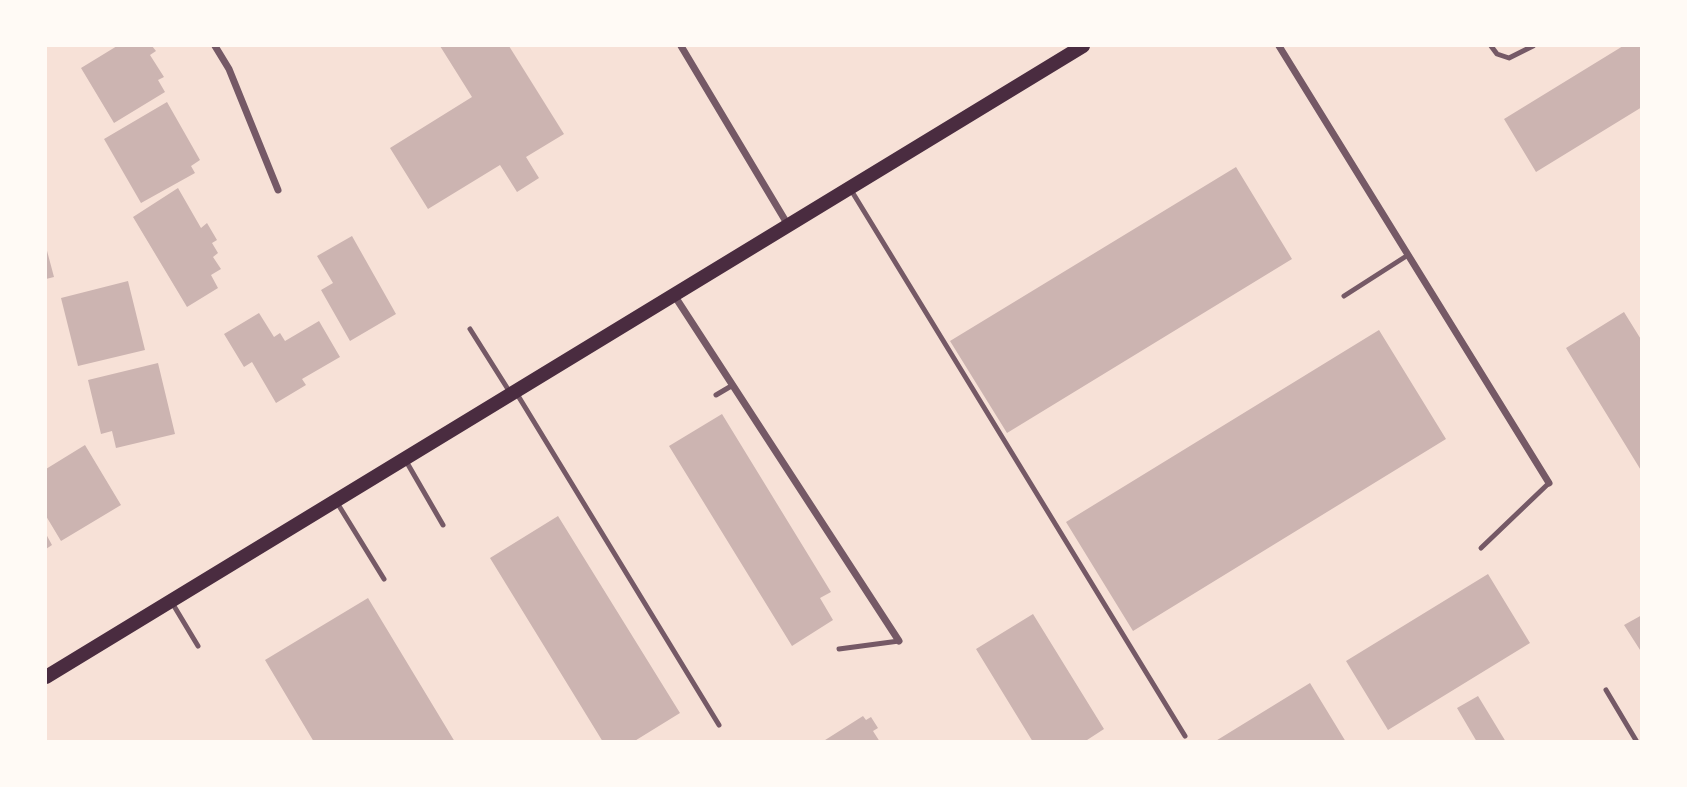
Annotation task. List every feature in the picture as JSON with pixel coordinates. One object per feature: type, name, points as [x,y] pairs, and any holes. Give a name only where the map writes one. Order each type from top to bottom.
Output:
[{"type":"main road","points":[[46,677],[1083,46]]},
{"type":"street","points":[[215,46],[229,69],[278,190]]},
{"type":"street","points":[[681,46],[788,225]]},
{"type":"street","points":[[1279,46],[1549,483]]},
{"type":"street","points":[[674,294],[900,641]]},
{"type":"lane","points":[[1492,46],[1497,54],[1509,58],[1533,46]]},
{"type":"lane","points":[[849,188],[1185,736]]},
{"type":"lane","points":[[1344,296],[1408,255]]},
{"type":"lane","points":[[470,329],[513,392],[719,725]]},
{"type":"lane","points":[[716,395],[733,385]]},
{"type":"lane","points":[[404,459],[443,525]]},
{"type":"lane","points":[[1481,548],[1549,483]]},
{"type":"lane","points":[[336,501],[384,579]]},
{"type":"lane","points":[[171,601],[198,646]]},
{"type":"lane","points":[[839,649],[900,641]]},
{"type":"lane","points":[[1605,690],[1637,741]]},
{"type":"building","points":[[117,46],[152,46],[156,51],[150,55],[164,77],[158,80],[165,92],[114,123],[81,68]]},
{"type":"building","points":[[440,46],[509,46],[564,134],[526,157],[539,178],[517,192],[500,165],[428,209],[390,148],[472,97]]},
{"type":"building","points":[[1623,46],[1642,46],[1642,107],[1536,172],[1504,119]]},
{"type":"building","points":[[167,102],[200,160],[191,166],[195,173],[141,203],[104,139]]},
{"type":"building","points":[[1236,167],[1292,259],[1007,433],[950,341]]},
{"type":"building","points":[[178,188],[201,228],[207,223],[217,240],[212,243],[218,253],[213,257],[221,269],[211,275],[218,288],[187,307],[133,217]]},
{"type":"building","points":[[352,236],[396,314],[350,341],[321,290],[333,283],[317,256]]},
{"type":"building","points":[[46,247],[54,277],[46,279]]},
{"type":"building","points":[[128,281],[145,350],[78,366],[61,298]]},
{"type":"building","points":[[1624,312],[1642,341],[1642,472],[1566,348]]},
{"type":"building","points":[[259,313],[274,337],[280,333],[285,341],[319,321],[340,357],[302,379],[306,385],[276,403],[252,362],[244,367],[224,334]]},
{"type":"building","points":[[1379,330],[1446,439],[1133,631],[1066,522]]},
{"type":"building","points":[[158,363],[175,434],[116,448],[112,431],[101,434],[88,380]]},
{"type":"building","points":[[722,414],[831,592],[820,598],[833,620],[792,646],[669,446]]},
{"type":"building","points":[[85,445],[121,505],[61,541],[46,516],[46,469]]},
{"type":"building","points":[[558,516],[680,713],[633,742],[603,742],[490,558]]},
{"type":"building","points":[[46,534],[52,545],[46,549]]},
{"type":"building","points":[[1488,574],[1530,643],[1388,730],[1346,661]]},
{"type":"building","points":[[368,598],[455,742],[314,742],[265,660]]},
{"type":"building","points":[[1033,614],[1104,729],[1084,742],[1033,742],[976,649]]},
{"type":"building","points":[[1642,615],[1642,653],[1624,625]]},
{"type":"building","points":[[1310,683],[1346,742],[1214,742]]},
{"type":"building","points":[[1478,696],[1506,742],[1477,742],[1457,708]]},
{"type":"building","points":[[863,716],[866,720],[871,717],[878,728],[873,731],[880,742],[822,742]]}]
